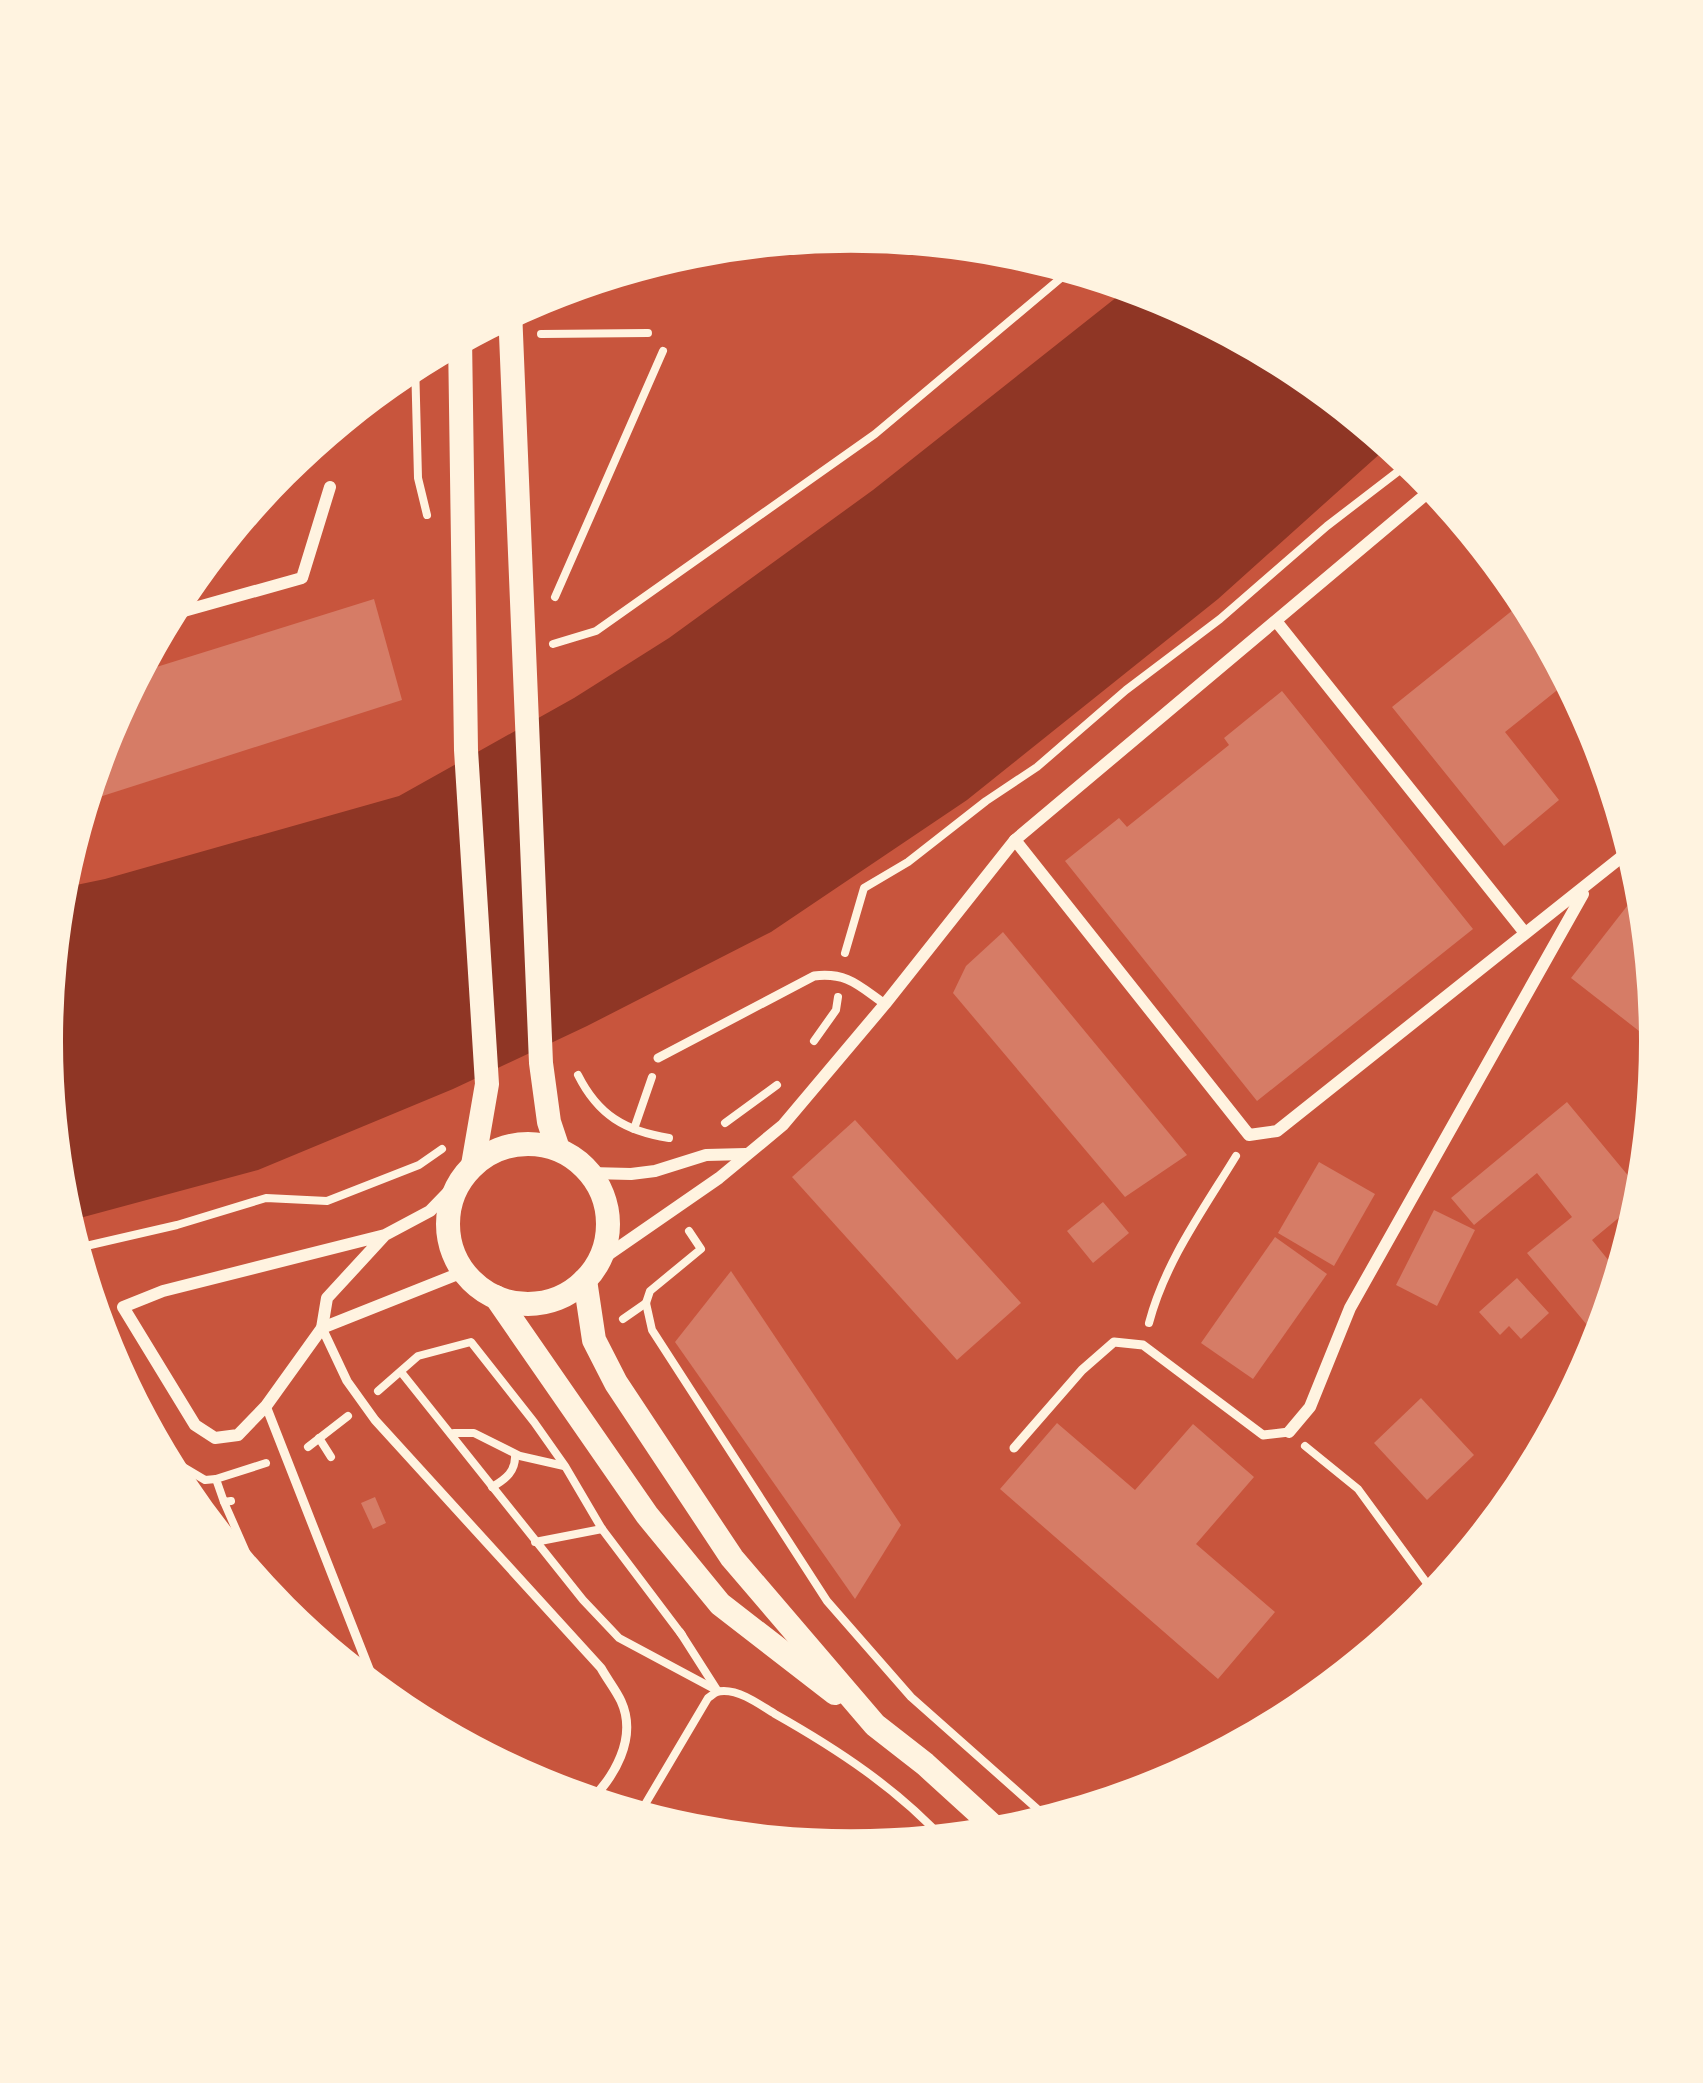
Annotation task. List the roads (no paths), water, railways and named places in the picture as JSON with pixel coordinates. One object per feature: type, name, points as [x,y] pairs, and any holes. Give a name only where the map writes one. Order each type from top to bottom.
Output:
[{"type":"main road","points":[[511,330],[541,1063],[558,1149]]},
{"type":"main road","points":[[460,357],[466,750],[487,1084],[467,1172]]},
{"type":"main road","points":[[518,1144],[558,1149],[590,1173],[602,1193],[607,1239],[592,1271],[566,1294],[543,1303],[496,1298],[463,1272],[455,1257],[447,1225],[453,1193],[467,1172],[489,1153],[518,1144]]},
{"type":"main road","points":[[592,1271],[594,1340],[616,1383],[732,1558],[875,1725]]},
{"type":"main road","points":[[496,1298],[647,1514],[720,1604],[925,1764],[984,1818]]},
{"type":"street","points":[[193,609],[302,578],[330,487]]},
{"type":"street","points":[[592,1271],[784,1125],[1015,840],[1421,497]]},
{"type":"street","points":[[1276,621],[1525,933]]},
{"type":"street","points":[[1015,840],[1249,1135],[1277,1131],[1618,860]]},
{"type":"street","points":[[1289,1432],[1310,1407],[1350,1308],[1587,887]]},
{"type":"street","points":[[590,1173],[631,1174],[706,1155],[748,1154]]},
{"type":"street","points":[[385,1234],[327,1298],[322,1328],[266,1406],[238,1435],[214,1438],[195,1425],[123,1307],[164,1291],[385,1234],[430,1211],[467,1172]]},
{"type":"street","points":[[322,1328],[463,1272]]},
{"type":"lane","points":[[658,1058],[814,976],[840,975],[885,1004]]},
{"type":"lane","points":[[322,1328],[347,1381],[375,1420],[601,1669],[621,1701],[626,1733],[622,1754],[600,1789]]},
{"type":"lane","points":[[1014,1448],[1082,1370],[1114,1342],[1143,1345],[1263,1435],[1289,1432]]},
{"type":"lane","points":[[266,1406],[367,1664]]}]
